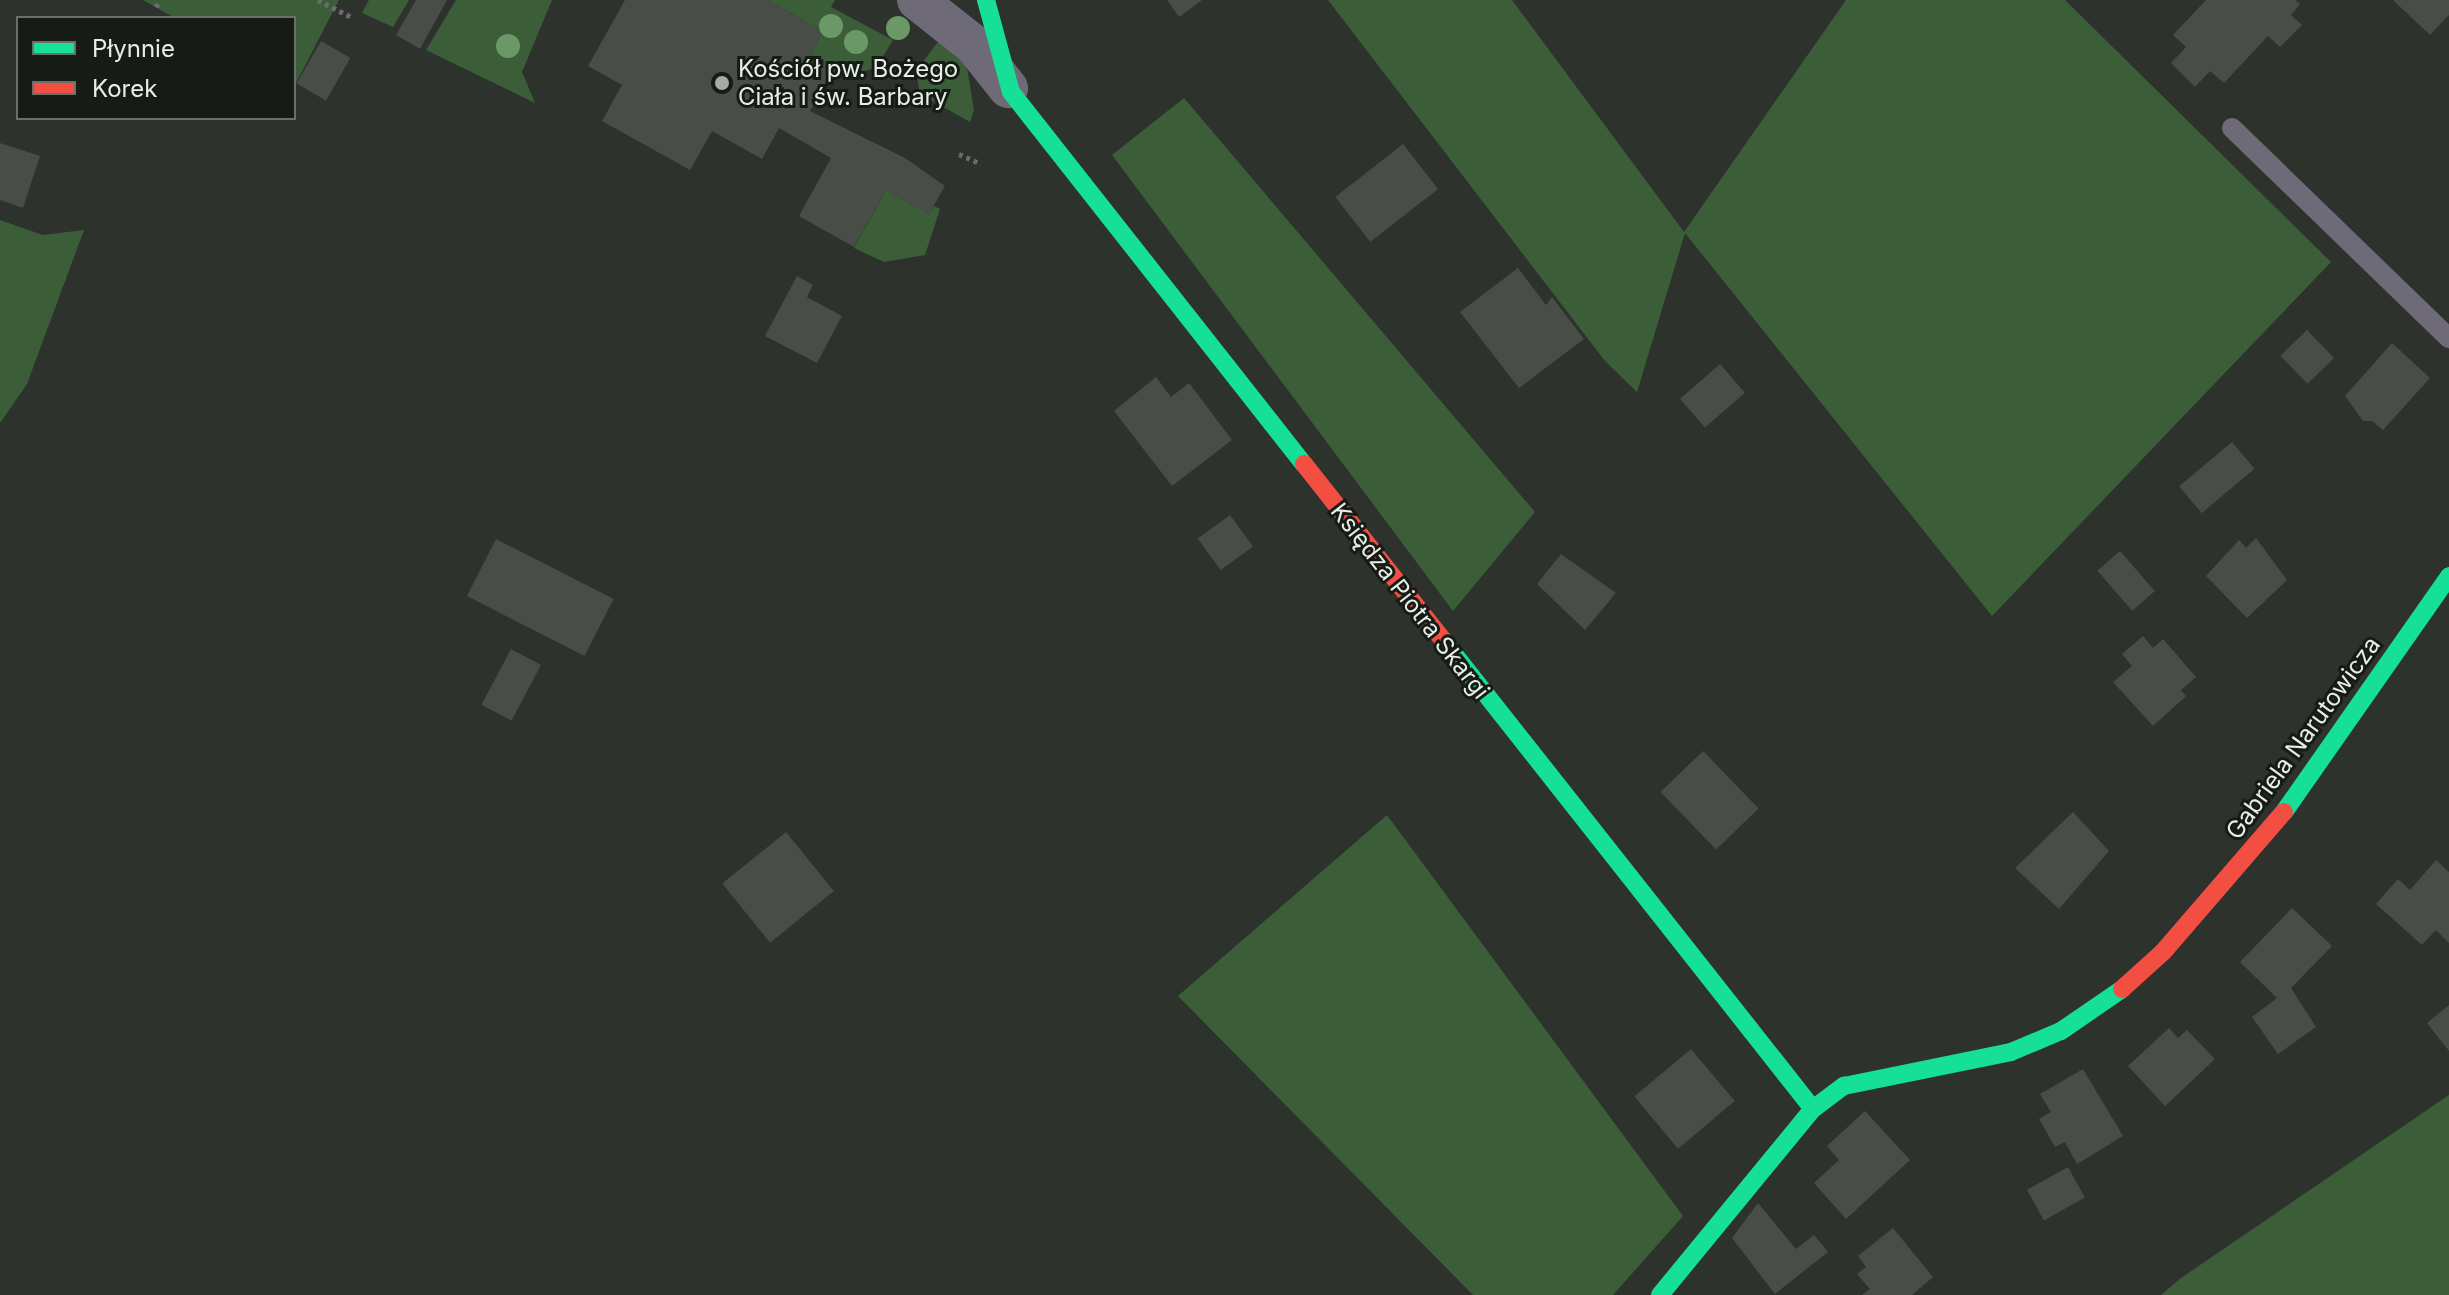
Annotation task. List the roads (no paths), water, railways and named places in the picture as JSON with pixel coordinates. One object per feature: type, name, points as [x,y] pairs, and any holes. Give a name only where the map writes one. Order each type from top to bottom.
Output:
[{"type":"street","name":"Księdza Piotra Skargi","points":[[917,0],[974,45],[1813,1109]]},
{"type":"street","name":"Księdza Piotra Skargi","points":[[986,0],[1011,92]]},
{"type":"street","name":"Gabriela Narutowicza","points":[[1660,1295],[1813,1109],[1844,1086],[2011,1052],[2061,1031],[2111,999],[2163,952],[2279,819],[2449,576]]},
{"type":"lane","points":[[2232,128],[2449,338]]},
{"type":"place","name":"Kościół pw. Bożego Ciała i św. Barbary","points":[[722,83]]}]
